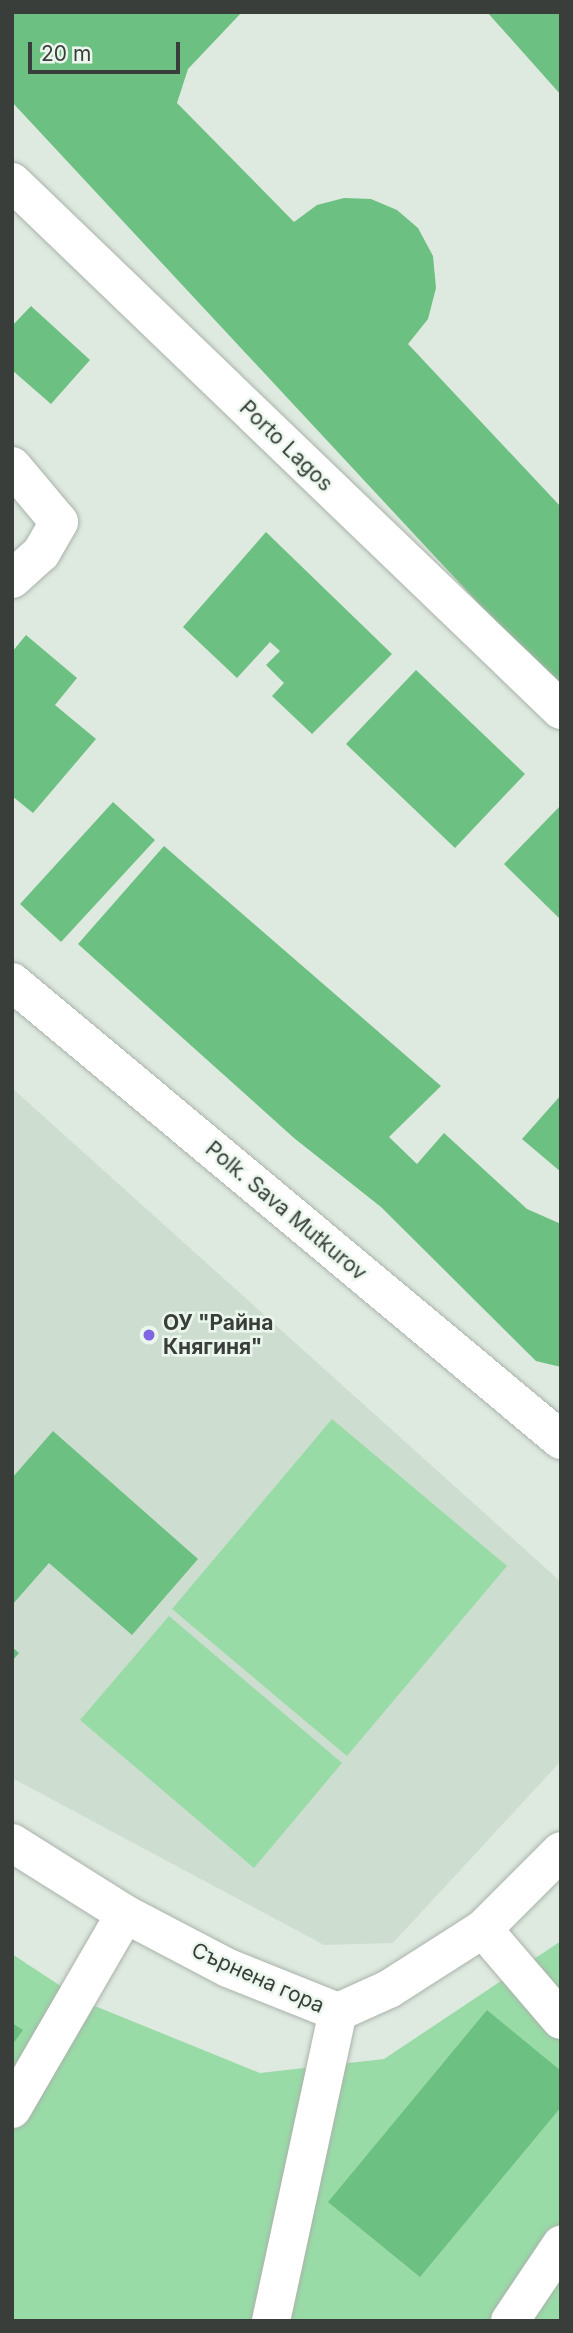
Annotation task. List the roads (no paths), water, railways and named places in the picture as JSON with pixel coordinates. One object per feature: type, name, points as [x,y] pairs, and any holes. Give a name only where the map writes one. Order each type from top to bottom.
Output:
[{"type":"street","name":"Porto Lagos","points":[[12,182],[561,710]]},
{"type":"street","points":[[12,466],[59,522],[41,553],[12,579]]},
{"type":"street","name":"Polk. Sava Mutkurov","points":[[12,982],[561,1440]]},
{"type":"street","name":"Сърнена гора","points":[[12,1843],[125,1914],[228,1968],[338,2012],[389,1989],[483,1929],[561,1851]]},
{"type":"street","points":[[12,2109],[125,1914]]},
{"type":"street","points":[[483,1929],[561,2020]]},
{"type":"street","points":[[271,2321],[338,2012]]},
{"type":"street","points":[[510,2321],[561,2245]]},
{"type":"place","name":"ОУ \"Райна Княгиня\"","points":[[149,1335]]}]
